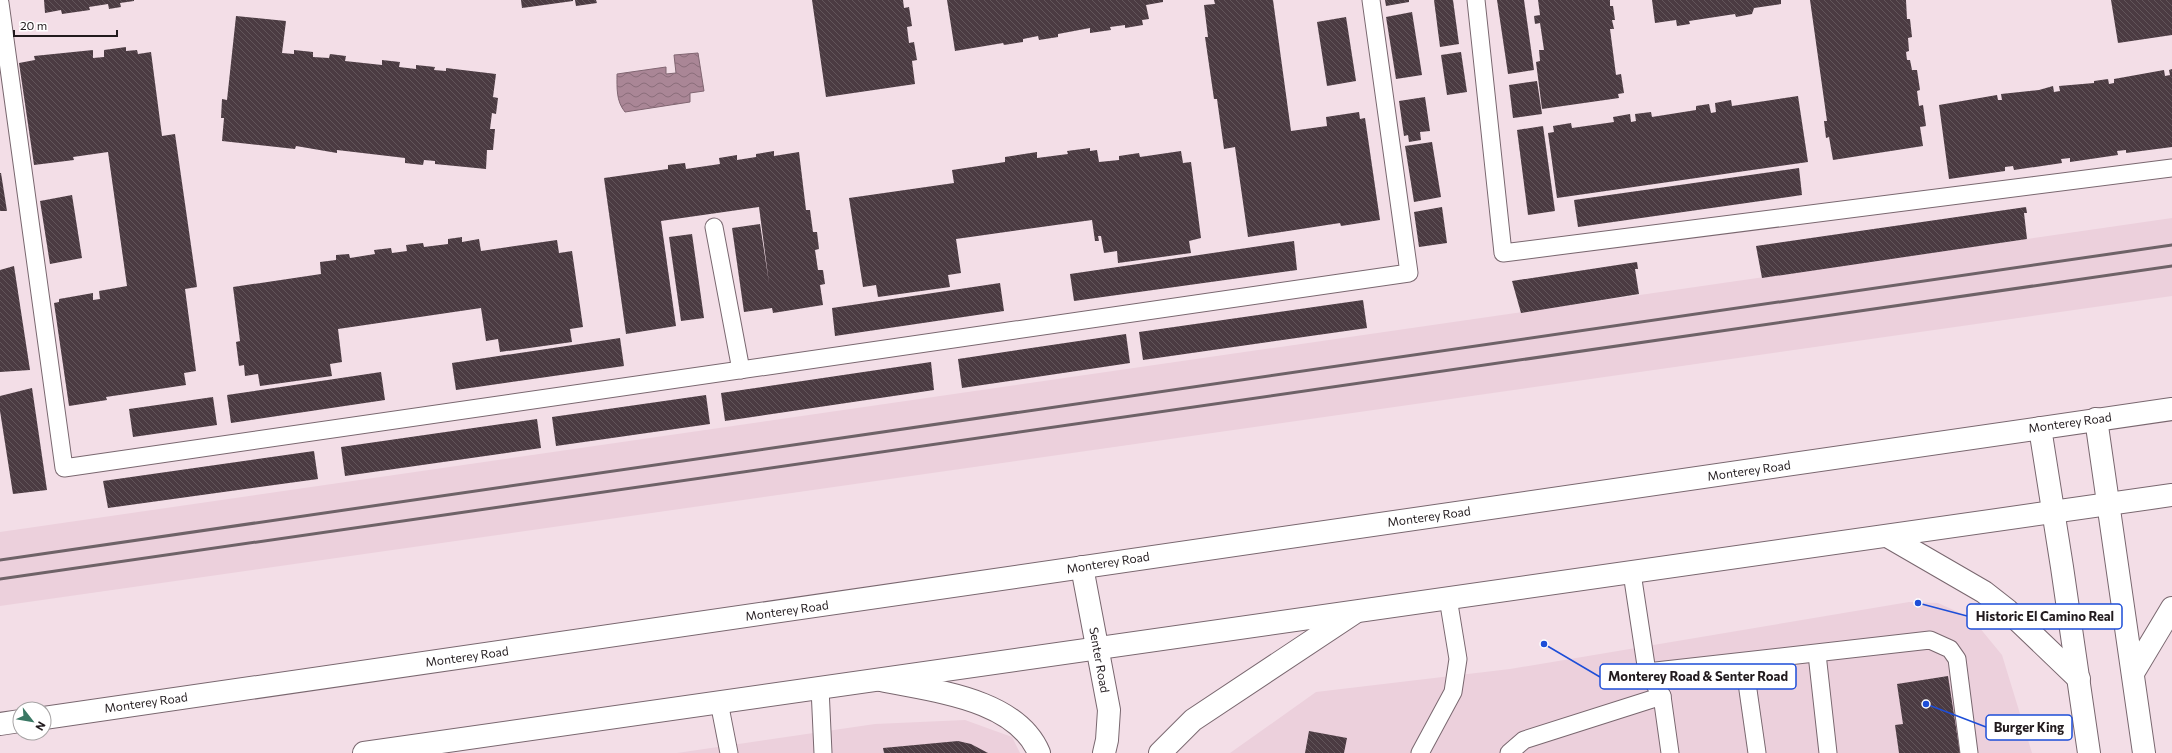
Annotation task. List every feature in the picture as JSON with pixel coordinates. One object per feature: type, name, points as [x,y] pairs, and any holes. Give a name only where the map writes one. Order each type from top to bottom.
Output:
[{"type":"main road","name":"Monterey Road","points":[[52,717],[2172,409]]},
{"type":"main road","points":[[2096,420],[2144,753]]},
{"type":"main road","points":[[2040,428],[2079,679],[2088,753]]},
{"type":"main road","points":[[364,753],[1448,598],[1890,537],[2172,495]]},
{"type":"main road","points":[[1890,537],[1984,592],[2007,610],[2079,679]]},
{"type":"main road","name":"Senter Road","points":[[1082,567],[1109,710],[1107,740],[1104,753]]},
{"type":"main road","points":[[2133,673],[2172,608]]},
{"type":"main road","points":[[1160,753],[1193,720],[1354,612]]},
{"type":"main road","points":[[881,680],[960,697],[992,708],[1019,726],[1039,753]]},
{"type":"main road","points":[[0,724],[12,722]]},
{"type":"lane","points":[[0,3],[64,468],[1409,273],[1371,0]]},
{"type":"lane","points":[[1476,0],[1503,253],[2172,168]]},
{"type":"lane","points":[[714,227],[741,370]]},
{"type":"lane","points":[[1632,572],[1647,672],[1662,696],[1670,753]]},
{"type":"lane","points":[[1420,753],[1454,692],[1458,659],[1448,598]]},
{"type":"lane","points":[[1647,672],[1817,654],[1930,640],[1950,649],[1957,659],[1969,753]]},
{"type":"lane","points":[[1817,654],[1828,753]]},
{"type":"lane","points":[[1744,662],[1757,753]]},
{"type":"lane","points":[[820,688],[823,753]]},
{"type":"lane","points":[[1509,753],[1524,740],[1662,696]]},
{"type":"lane","points":[[719,702],[729,753]]},
{"type":"shaded area","points":[[2172,218],[2172,296],[0,606],[0,532]]},
{"type":"shaded area","points":[[1909,602],[1938,603],[1958,612],[1979,627],[2002,655],[2032,753],[1230,753],[1316,692],[1510,669]]},
{"type":"shaded area","points":[[965,720],[1012,737],[1020,753],[677,753],[875,724]]},
{"type":"water","points":[[698,53],[704,91],[690,93],[690,102],[625,112],[619,99],[617,74],[666,67],[666,74],[676,73],[674,55]]},
{"type":"building","points":[[44,0],[134,1],[120,3],[121,7],[109,9],[108,4],[89,7],[90,10],[62,14],[61,10],[45,13]]},
{"type":"building","points":[[521,0],[573,0],[573,1],[522,8]]},
{"type":"building","points":[[575,0],[596,0],[597,3],[576,6]]},
{"type":"building","points":[[812,0],[903,0],[904,8],[909,7],[912,26],[907,27],[909,43],[914,42],[917,60],[912,61],[915,84],[826,97]]},
{"type":"building","points":[[947,0],[1163,0],[1163,2],[1146,5],[1149,19],[1142,20],[1143,25],[1125,28],[1125,25],[1110,27],[1111,30],[1090,33],[1090,28],[1058,34],[1058,37],[1039,40],[1038,36],[1023,39],[1023,42],[1004,45],[1003,43],[955,51]]},
{"type":"building","points":[[1214,0],[1273,0],[1291,131],[1327,126],[1326,117],[1359,112],[1360,119],[1365,118],[1380,220],[1341,226],[1340,223],[1248,237],[1235,147],[1224,149],[1217,99],[1214,99],[1205,37],[1208,37],[1204,5],[1215,4]]},
{"type":"building","points":[[1385,0],[1409,0],[1409,2],[1386,6]]},
{"type":"building","points":[[1434,0],[1453,0],[1459,44],[1440,47]]},
{"type":"building","points":[[1497,0],[1524,0],[1534,70],[1508,74]]},
{"type":"building","points":[[1538,0],[1610,0],[1610,6],[1613,6],[1615,20],[1612,20],[1614,29],[1610,29],[1616,75],[1621,74],[1624,93],[1618,94],[1619,98],[1542,109],[1536,62],[1540,61],[1539,50],[1544,50],[1540,23],[1535,24],[1534,16],[1540,15]]},
{"type":"building","points":[[1652,0],[1781,0],[1781,4],[1754,8],[1752,14],[1736,17],[1735,14],[1689,21],[1690,24],[1677,26],[1676,20],[1655,23]]},
{"type":"building","points":[[1810,0],[1906,0],[1907,19],[1910,19],[1912,37],[1908,38],[1909,51],[1906,52],[1907,60],[1910,60],[1912,70],[1917,70],[1920,90],[1917,91],[1919,106],[1923,105],[1926,126],[1920,127],[1923,146],[1833,160],[1829,137],[1826,138],[1824,121],[1827,121]]},
{"type":"building","points":[[2111,0],[2172,0],[2172,35],[2118,43]]},
{"type":"building","points":[[1412,12],[1422,75],[1396,79],[1386,17]]},
{"type":"building","points":[[236,16],[286,21],[282,53],[294,54],[294,50],[313,52],[313,57],[329,58],[330,54],[346,56],[345,61],[382,65],[382,60],[400,62],[399,67],[416,69],[416,65],[435,67],[434,70],[446,71],[446,68],[496,74],[493,97],[498,98],[496,114],[492,113],[490,129],[495,129],[493,150],[487,150],[486,169],[435,164],[435,161],[424,160],[423,165],[405,163],[405,158],[337,150],[337,153],[296,146],[295,149],[222,141],[224,118],[221,118],[222,99],[227,100]]},
{"type":"building","points":[[1346,17],[1356,81],[1327,86],[1317,22]]},
{"type":"building","points":[[126,47],[126,51],[137,50],[138,54],[151,52],[162,136],[175,134],[197,287],[185,289],[196,371],[184,373],[186,385],[106,397],[107,400],[69,406],[54,303],[59,302],[59,299],[93,293],[93,300],[100,299],[99,291],[127,286],[108,152],[73,157],[74,160],[34,165],[19,63],[35,60],[34,56],[93,50],[93,58],[104,57],[104,50]]},
{"type":"building","points":[[1461,52],[1467,92],[1447,95],[1441,55]]},
{"type":"building","points":[[2172,69],[2172,147],[2126,153],[2126,150],[2117,151],[2118,155],[2070,162],[2070,158],[2061,159],[2062,163],[2014,170],[2013,166],[2005,167],[2005,171],[1949,179],[1939,105],[1997,95],[1998,100],[2002,100],[2001,94],[2039,90],[2053,86],[2054,92],[2060,91],[2059,86],[2094,83],[2094,81],[2108,79],[2109,84],[2114,83],[2114,79],[2164,70],[2165,76],[2170,75],[2169,70]]},
{"type":"building","points":[[1537,81],[1542,114],[1513,118],[1509,85]]},
{"type":"building","points":[[1798,96],[1808,162],[1557,198],[1548,133],[1554,132],[1553,126],[1571,123],[1572,128],[1614,122],[1613,117],[1630,114],[1631,122],[1636,121],[1635,114],[1651,112],[1652,117],[1696,110],[1696,106],[1709,104],[1711,113],[1716,112],[1715,103],[1731,100],[1732,106]]},
{"type":"building","points":[[1425,97],[1430,131],[1420,132],[1421,140],[1409,142],[1408,135],[1404,136],[1399,101]]},
{"type":"building","points":[[1543,126],[1555,211],[1528,215],[1517,130]]},
{"type":"building","points":[[1432,142],[1441,197],[1414,202],[1405,146]]},
{"type":"building","points":[[1090,148],[1090,151],[1097,150],[1099,162],[1119,160],[1119,156],[1139,153],[1140,157],[1181,151],[1183,163],[1191,162],[1201,238],[1189,241],[1191,253],[1118,263],[1117,251],[1104,253],[1101,236],[1098,236],[1099,241],[1095,241],[1092,220],[956,239],[961,273],[948,275],[950,287],[878,297],[876,285],[863,287],[849,198],[954,183],[952,170],[1005,162],[1005,157],[1037,152],[1037,158],[1068,154],[1067,151]]},
{"type":"building","points":[[774,151],[774,156],[799,152],[806,210],[810,210],[813,232],[817,232],[819,249],[815,250],[818,270],[823,270],[825,284],[820,285],[823,305],[773,313],[772,308],[744,312],[732,228],[760,224],[769,283],[759,207],[661,221],[676,326],[626,334],[604,178],[668,169],[668,165],[685,163],[686,169],[720,164],[719,158],[737,155],[737,160],[756,157],[756,154]]},
{"type":"building","points":[[1799,168],[1802,195],[1578,227],[1574,200]]},
{"type":"building","points":[[1,173],[7,211],[0,211]]},
{"type":"building","points":[[72,195],[82,258],[50,264],[40,201]]},
{"type":"building","points":[[1442,207],[1447,243],[1419,247],[1414,212]]},
{"type":"building","points":[[2026,207],[2027,213],[2024,213],[2027,239],[1762,278],[1756,246]]},
{"type":"building","points":[[692,234],[704,318],[681,321],[669,237]]},
{"type":"building","points":[[462,237],[462,242],[479,239],[481,251],[557,240],[559,253],[572,251],[583,327],[570,329],[572,342],[500,352],[498,339],[486,341],[481,308],[338,329],[342,362],[330,364],[332,376],[260,386],[258,374],[245,376],[244,365],[239,366],[236,342],[240,341],[233,287],[321,274],[320,262],[336,260],[336,255],[349,254],[350,258],[375,254],[374,250],[391,248],[392,253],[407,251],[406,245],[423,243],[424,247],[448,244],[448,239]]},
{"type":"building","points":[[1294,241],[1297,270],[1074,301],[1070,274]]},
{"type":"building","points":[[1637,262],[1638,269],[1635,269],[1639,294],[1521,313],[1512,281]]},
{"type":"building","points":[[14,266],[30,370],[0,372],[0,270]]},
{"type":"building","points":[[1000,283],[1004,311],[835,336],[832,308]]},
{"type":"building","points":[[1363,300],[1367,328],[1143,360],[1139,332]]},
{"type":"building","points":[[1126,334],[1130,363],[962,388],[958,359]]},
{"type":"building","points":[[620,338],[624,366],[456,390],[452,363]]},
{"type":"building","points":[[931,362],[934,390],[725,421],[721,393]]},
{"type":"building","points":[[381,372],[385,400],[231,423],[227,395]]},
{"type":"building","points":[[32,388],[47,490],[13,494],[0,411],[0,396]]},
{"type":"building","points":[[706,395],[710,424],[556,446],[552,417]]},
{"type":"building","points":[[213,397],[217,425],[133,437],[129,409]]},
{"type":"building","points":[[537,419],[541,448],[345,476],[341,447]]},
{"type":"building","points":[[314,451],[318,479],[108,508],[103,481]]},
{"type":"building","points":[[1948,676],[1960,753],[1899,753],[1895,725],[1903,724],[1897,684]]},
{"type":"building","points":[[1309,731],[1347,738],[1344,753],[1305,753]]},
{"type":"building","points":[[958,741],[971,744],[988,753],[884,753],[883,748]]},
{"type":"railway","points":[[0,560],[2172,245]]},
{"type":"railway","points":[[0,579],[2172,266]]},
{"type":"place","name":"Historic El Camino Real","points":[[1918,603]]},
{"type":"place","name":"Monterey Road & Senter Road","points":[[1544,644]]},
{"type":"place","name":"Burger King","points":[[1926,704]]}]
